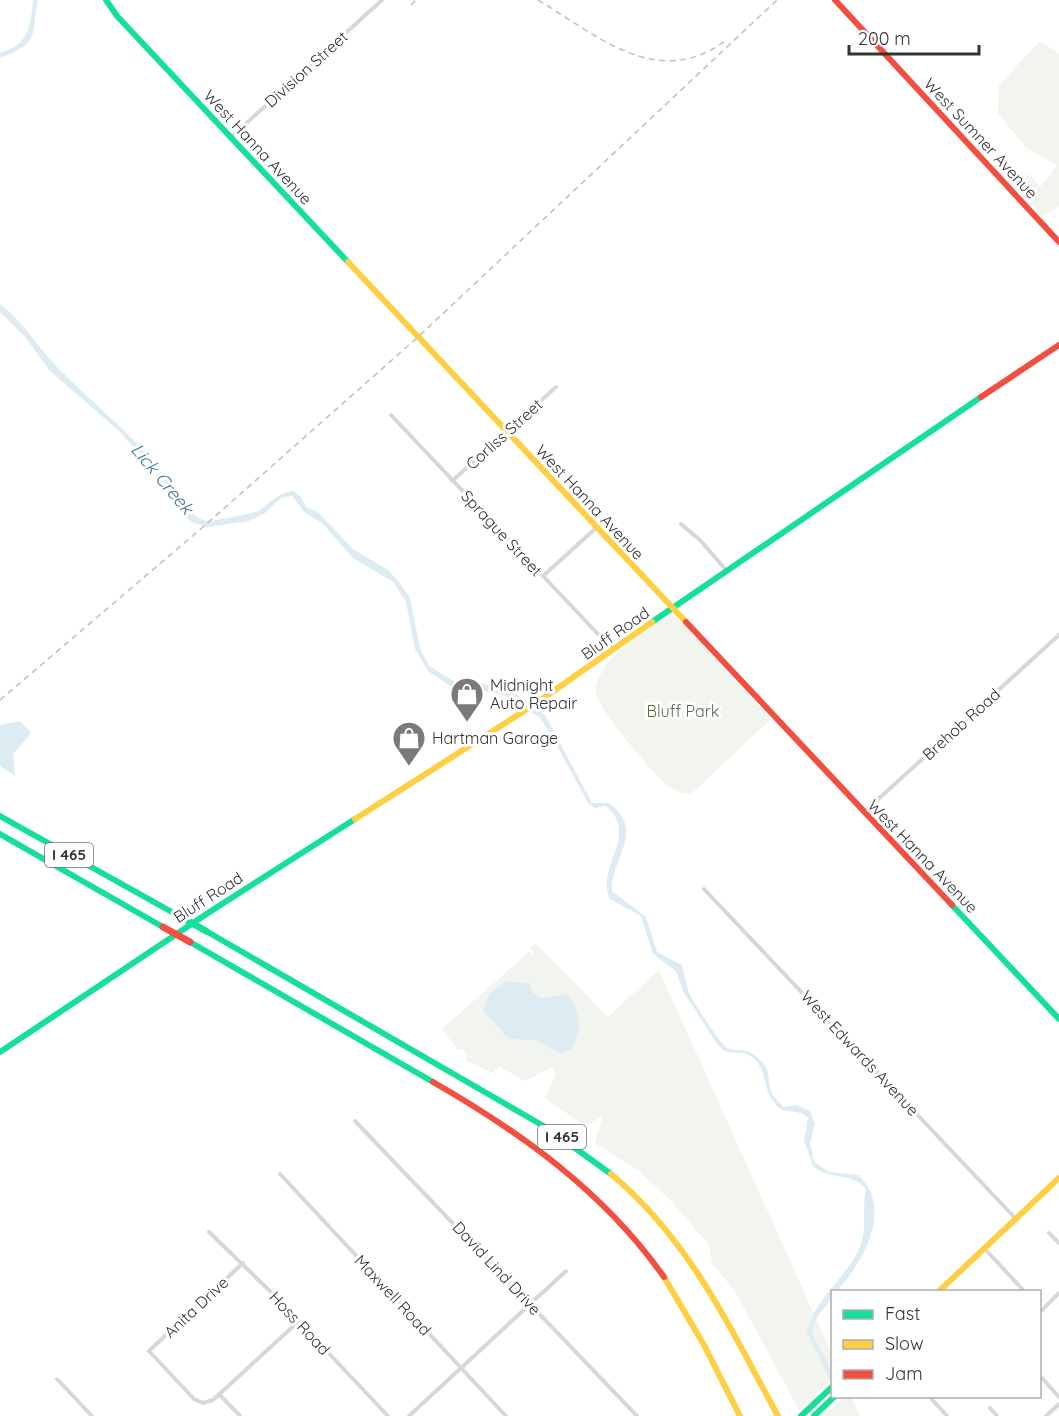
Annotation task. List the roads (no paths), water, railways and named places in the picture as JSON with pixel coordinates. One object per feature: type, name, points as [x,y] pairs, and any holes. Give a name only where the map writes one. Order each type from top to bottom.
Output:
[{"type":"main road","name":"West Hanna Avenue","points":[[106,0],[117,16],[230,138],[1059,1019]]},
{"type":"main road","name":"West Sumner Avenue","points":[[835,0],[1059,242]]},
{"type":"main road","name":"Bluff Road","points":[[0,1052],[231,898],[536,704],[1059,345]]},
{"type":"main road","name":"I 465","points":[[0,816],[206,931],[586,1152],[648,1208],[688,1255],[720,1306],[778,1416]]},
{"type":"main road","name":"I 465","points":[[0,834],[238,969],[498,1120],[534,1144],[586,1187],[631,1234],[666,1281],[698,1332],[740,1416]]},
{"type":"main road","points":[[940,1290],[1059,1178]]},
{"type":"main road","points":[[801,1416],[830,1390]]},
{"type":"main road","points":[[814,1416],[833,1398]]},
{"type":"street","name":"Division Street","points":[[230,138],[382,0]]},
{"type":"street","name":"Corliss Street","points":[[452,481],[556,387]]},
{"type":"street","name":"Sprague Street","points":[[391,415],[614,651]]},
{"type":"street","points":[[681,524],[700,540],[727,571]]},
{"type":"street","points":[[543,576],[596,528]]},
{"type":"street","name":"Brehob Road","points":[[863,813],[1059,635]]},
{"type":"street","name":"West Edwards Avenue","points":[[704,889],[1016,1218]]},
{"type":"street","name":"David Lind Drive","points":[[355,1121],[637,1416]]},
{"type":"street","name":"Maxwell Road","points":[[279,1174],[506,1416]]},
{"type":"street","name":"Hoss Road","points":[[209,1232],[243,1263],[388,1416]]},
{"type":"street","points":[[1049,1233],[1059,1243]]},
{"type":"street","points":[[984,1248],[1023,1290]]},
{"type":"street","name":"Anita Drive","points":[[219,1394],[208,1402],[195,1400],[148,1351],[243,1263]]},
{"type":"street","points":[[409,1416],[566,1270]]},
{"type":"street","points":[[1041,1309],[1059,1293]]},
{"type":"street","points":[[240,1416],[219,1394],[299,1321]]},
{"type":"street","points":[[1042,1378],[1059,1397]]},
{"type":"street","points":[[57,1379],[92,1416]]},
{"type":"street","points":[[931,1398],[947,1416]]},
{"type":"street","points":[[1046,1416],[1059,1404]]},
{"type":"street","points":[[990,1408],[997,1416]]},
{"type":"water","points":[[33,0],[38,0],[32,37],[23,47],[0,58],[0,52],[17,45],[26,34]]},
{"type":"water","name":"Lick Creek","points":[[0,304],[9,311],[61,371],[142,449],[166,478],[184,505],[196,516],[210,521],[255,512],[278,496],[293,491],[300,496],[306,507],[318,512],[353,549],[388,570],[399,582],[410,598],[420,648],[429,666],[459,684],[471,682],[498,686],[518,695],[545,715],[592,803],[609,803],[620,814],[625,824],[624,846],[616,867],[612,891],[646,917],[657,952],[682,965],[689,993],[723,1044],[730,1049],[752,1053],[763,1063],[767,1070],[772,1093],[784,1107],[796,1105],[810,1111],[815,1124],[810,1143],[814,1162],[829,1172],[858,1175],[869,1188],[874,1203],[874,1218],[865,1250],[857,1265],[838,1290],[831,1290],[829,1301],[814,1324],[814,1336],[829,1366],[831,1381],[807,1333],[810,1321],[822,1301],[858,1251],[864,1228],[866,1189],[854,1180],[819,1171],[813,1166],[804,1141],[808,1118],[800,1113],[783,1110],[776,1105],[768,1092],[759,1064],[754,1058],[744,1053],[724,1051],[717,1044],[683,991],[676,971],[653,954],[641,916],[610,899],[607,887],[608,875],[619,829],[616,817],[606,806],[595,808],[588,803],[539,717],[506,696],[473,688],[453,688],[428,671],[415,649],[406,602],[393,582],[353,558],[322,523],[304,512],[292,496],[281,498],[265,513],[249,521],[207,527],[186,518],[163,481],[120,432],[49,370],[26,338],[0,312]]},
{"type":"water","points":[[20,721],[31,733],[13,754],[15,776],[0,766],[0,725]]},
{"type":"water","points":[[507,981],[530,984],[533,993],[541,998],[568,994],[579,1021],[578,1034],[572,1049],[560,1053],[536,1040],[509,1039],[483,1011],[489,994]]},
{"type":"railway","points":[[411,5],[416,0]]},
{"type":"railway","points":[[538,0],[605,42],[652,59],[675,61],[700,55],[725,41]]},
{"type":"railway","points":[[0,700],[203,527],[418,337],[777,0]]},
{"type":"place","name":"Midnight Auto Repair","points":[[467,723]]},
{"type":"place","name":"Hartman Garage","points":[[409,767]]},
{"type":"park label","name":"Bluff Park","points":[[683,711]]}]
